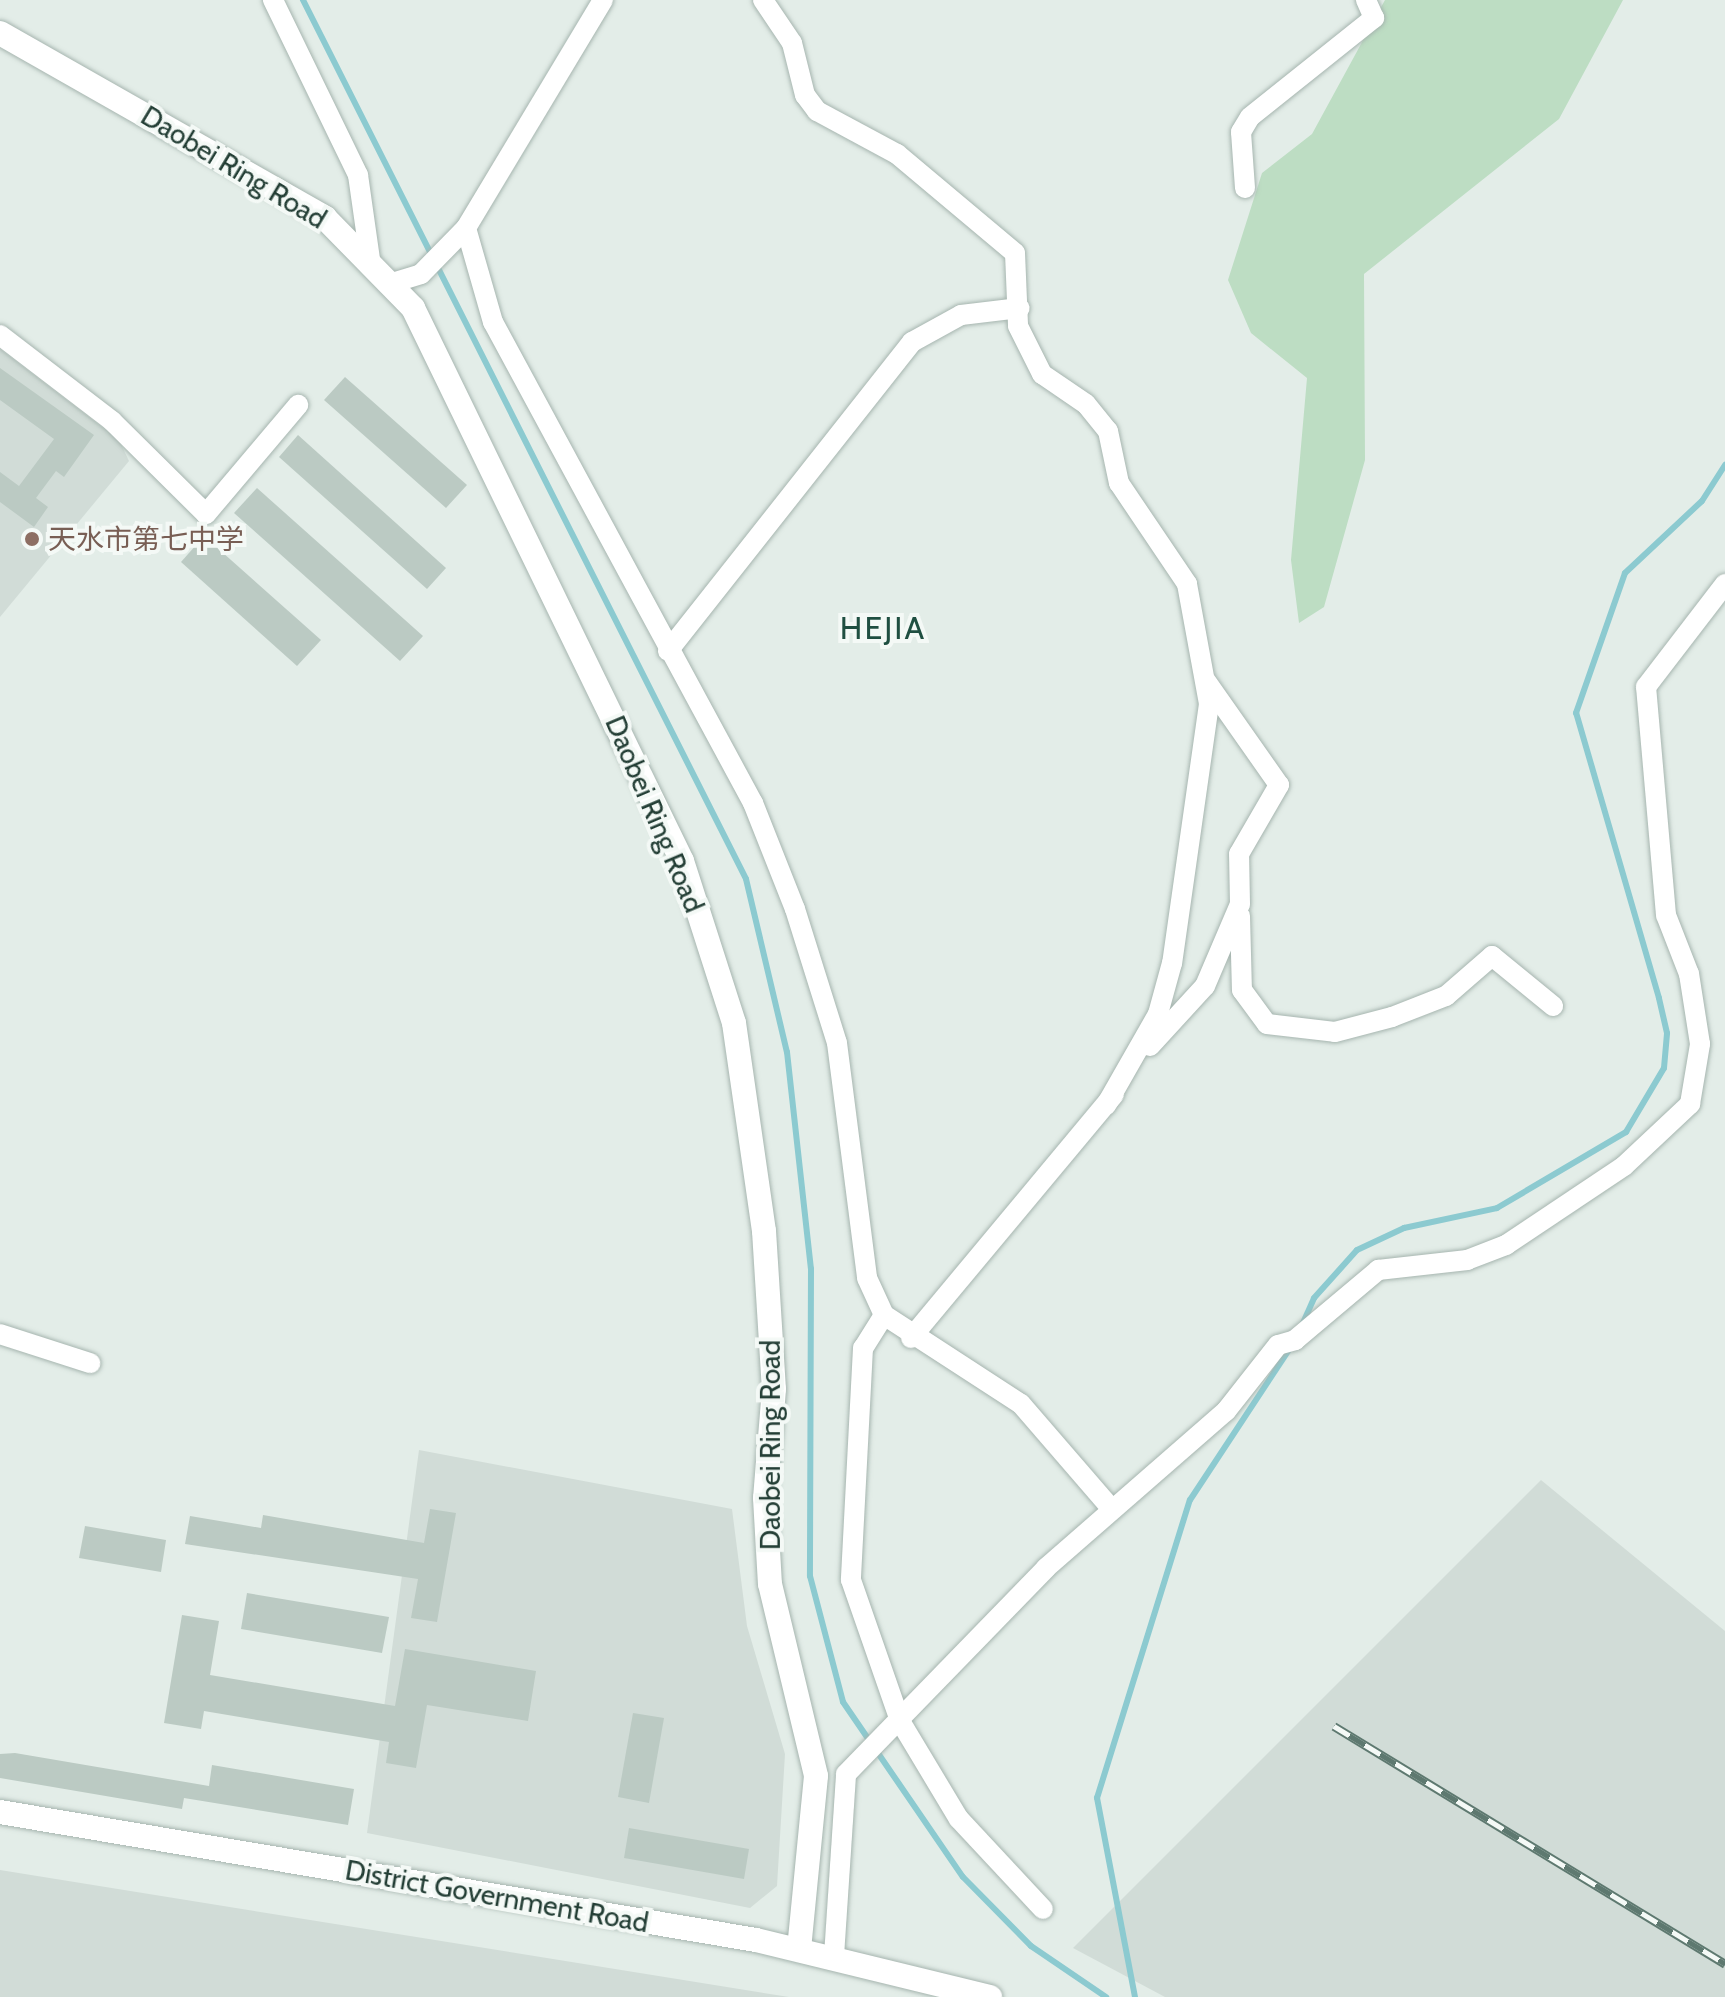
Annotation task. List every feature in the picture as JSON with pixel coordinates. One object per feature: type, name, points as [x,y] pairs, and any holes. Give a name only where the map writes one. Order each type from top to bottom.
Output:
[{"type":"street","points":[[273,0],[358,175],[370,259]]},
{"type":"street","points":[[392,283],[421,274],[461,233],[603,0]]},
{"type":"street","points":[[763,0],[792,43],[805,95],[817,111],[897,154],[1015,253],[1020,308],[1018,326],[1042,374],[1086,404],[1108,431],[1119,483],[1187,584],[1209,704],[1172,963],[1158,1014],[1106,1105]]},
{"type":"street","points":[[1245,188],[1241,132],[1250,117],[1374,18],[1366,0]]},
{"type":"street","name":"Daobei Ring Road","points":[[0,33],[325,218],[370,259],[413,308],[675,847],[734,1023],[770,1326],[770,1584],[816,1776],[799,1948]]},
{"type":"street","points":[[461,233],[493,322],[668,651],[753,803],[795,909],[837,1043],[867,1278],[884,1315],[911,1338],[1021,1404],[1109,1506]]},
{"type":"street","points":[[668,651],[912,342],[961,315],[1020,308]]},
{"type":"street","points":[[0,335],[112,421],[206,514],[298,405]]},
{"type":"street","points":[[834,1956],[846,1774],[864,1752],[894,1727],[1109,1506],[1226,1411],[1278,1345],[1295,1340],[1378,1270],[1467,1260],[1506,1245],[1624,1166],[1690,1104],[1700,1044],[1689,974],[1666,915],[1646,687],[1725,584]]},
{"type":"street","points":[[1206,681],[1279,785],[1239,854],[1242,990],[1267,1024],[1335,1032],[1392,1017],[1446,996],[1492,956],[1553,1006]]},
{"type":"street","points":[[911,1338],[1205,986],[1240,904]]},
{"type":"street","points":[[884,1315],[863,1348],[851,1580],[894,1727],[959,1819],[1043,1909]]},
{"type":"street","points":[[0,1334],[90,1363]]},
{"type":"street","name":"District Government Road","points":[[0,1812],[799,1948],[990,1997]]},
{"type":"shaded area","name":"天水市第七中学","points":[[0,349],[119,440],[129,461],[0,617]]},
{"type":"shaded area","points":[[419,1450],[732,1509],[747,1626],[785,1754],[777,1886],[750,1908],[367,1833]]},
{"type":"shaded area","points":[[1541,1480],[1725,1631],[1725,1997],[1165,1997],[1073,1948]]},
{"type":"shaded area","points":[[0,1870],[789,1997],[0,1997]]},
{"type":"green space","points":[[1385,0],[1623,0],[1559,119],[1364,274],[1365,460],[1324,607],[1299,623],[1291,560],[1307,378],[1251,333],[1228,280],[1262,173],[1312,134]]},
{"type":"building","points":[[0,368],[94,435],[64,477],[56,471],[36,498],[48,507],[34,527],[0,502],[0,472],[19,486],[54,439],[0,400]]},
{"type":"building","points":[[345,377],[467,485],[446,508],[324,400]]},
{"type":"building","points":[[298,435],[446,568],[427,589],[279,457]]},
{"type":"building","points":[[257,488],[423,636],[400,661],[234,513]]},
{"type":"building","points":[[204,536],[321,640],[297,666],[181,562]]},
{"type":"building","points":[[430,1509],[456,1513],[437,1622],[411,1618],[418,1579],[185,1544],[190,1516],[261,1528],[263,1515],[424,1543]]},
{"type":"building","points":[[85,1526],[166,1540],[161,1572],[79,1558]]},
{"type":"building","points":[[247,1593],[389,1617],[382,1653],[241,1629]]},
{"type":"building","points":[[182,1615],[219,1621],[210,1675],[395,1706],[405,1649],[536,1671],[528,1721],[427,1705],[416,1768],[386,1763],[389,1742],[204,1711],[201,1729],[164,1723]]},
{"type":"building","points":[[633,1713],[664,1718],[649,1803],[618,1797]]},
{"type":"building","points":[[15,1753],[209,1786],[212,1765],[354,1789],[348,1825],[184,1798],[182,1809],[0,1778],[0,1754]]},
{"type":"building","points":[[629,1828],[749,1849],[744,1879],[624,1858]]},
{"type":"waterway","points":[[303,0],[746,879],[787,1052],[811,1269],[810,1576],[843,1702],[963,1877],[1031,1946],[1106,1997]]},
{"type":"waterway","points":[[1303,1323],[1314,1298],[1357,1250],[1404,1228],[1497,1208],[1626,1132],[1664,1068],[1667,1033],[1659,998],[1576,713],[1625,573],[1702,501],[1725,465]]},
{"type":"waterway","points":[[1135,1997],[1097,1798],[1190,1500],[1291,1347]]},
{"type":"railway","points":[[1334,1726],[1725,1964]]},
{"type":"place","name":"天水市第七中学","points":[[32,539]]},
{"type":"district","name":"HEJIA","points":[[883,628]]}]
